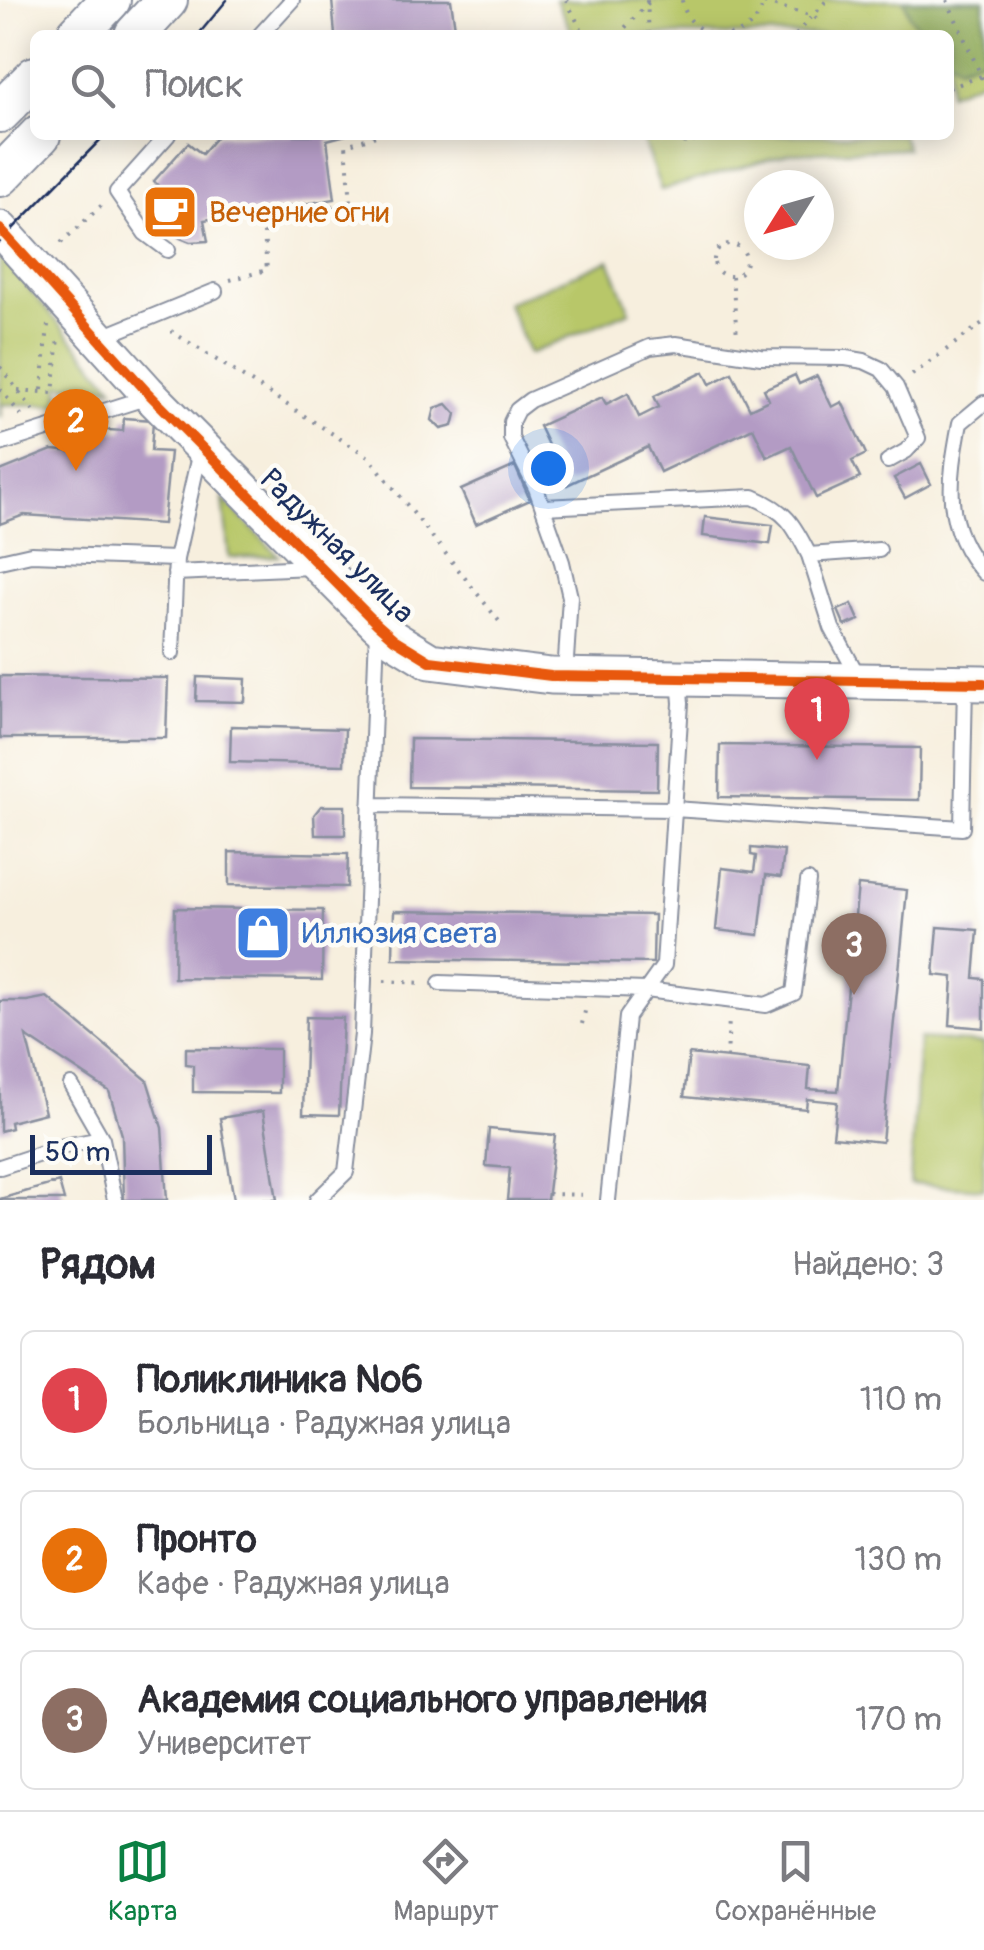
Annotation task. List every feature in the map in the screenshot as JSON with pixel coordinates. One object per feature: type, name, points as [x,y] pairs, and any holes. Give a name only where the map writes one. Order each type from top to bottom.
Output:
[{"type":"main road","points":[[81,30],[110,0]]},
{"type":"main road","points":[[140,30],[167,0]]},
{"type":"main road","points":[[0,112],[30,82]]},
{"type":"main road","points":[[0,176],[35,140]]},
{"type":"street","name":"Радужная улица","points":[[0,228],[201,447],[394,640],[430,661],[564,676],[975,683]]},
{"type":"lane","points":[[265,30],[292,0]]},
{"type":"lane","points":[[164,140],[117,192],[145,233],[168,250]]},
{"type":"lane","points":[[98,339],[214,288]]},
{"type":"lane","points":[[564,676],[570,598],[543,507],[512,438],[511,422],[517,410],[530,400],[650,347],[676,344],[738,354],[864,360],[881,369],[896,388],[918,438],[906,452],[888,461]]},
{"type":"lane","points":[[0,444],[140,400],[147,392]]},
{"type":"lane","points":[[984,402],[960,423],[951,501],[955,530],[984,573]]},
{"type":"lane","points":[[172,653],[175,566],[201,447]]},
{"type":"lane","points":[[543,507],[753,497],[780,508],[797,529],[809,554],[832,628],[860,680]]},
{"type":"lane","points":[[809,554],[879,550]]},
{"type":"lane","points":[[0,562],[31,554],[175,566],[322,566]]},
{"type":"lane","points":[[317,1200],[346,1172],[362,1034],[377,624]]},
{"type":"lane","points":[[608,1198],[627,1017],[664,964],[679,676]]},
{"type":"lane","points":[[370,804],[674,810],[962,828],[975,683]]},
{"type":"lane","points":[[440,983],[646,990],[766,1005],[794,993],[808,881]]},
{"type":"lane","points":[[71,1085],[102,1139],[115,1200]]},
{"type":"lane","points":[[0,1167],[64,1146],[102,1139]]},
{"type":"path","points":[[566,0],[581,30]]},
{"type":"path","points":[[682,0],[688,18],[703,30]]},
{"type":"path","points":[[801,30],[827,0]]},
{"type":"path","points":[[947,0],[983,78],[954,87]]},
{"type":"path","points":[[623,30],[648,2]]},
{"type":"path","points":[[648,2],[648,30]]},
{"type":"path","points":[[742,30],[749,27],[764,2],[814,16],[820,22]]},
{"type":"path","points":[[214,288],[268,270],[263,221],[351,202],[346,145],[362,140]]},
{"type":"path","points":[[60,243],[117,192]]},
{"type":"path","points":[[724,245],[739,247],[745,256],[742,271],[732,276],[722,274],[714,266],[714,256],[724,245]]},
{"type":"path","points":[[732,276],[738,354]]},
{"type":"path","points":[[150,318],[369,457],[499,621]]},
{"type":"path","points":[[42,392],[48,322]]},
{"type":"path","points":[[896,388],[984,322]]},
{"type":"path","points":[[18,390],[53,392],[60,336]]},
{"type":"path","points":[[0,367],[42,430]]},
{"type":"path","points":[[0,389],[42,430]]},
{"type":"path","points":[[810,706],[812,747]]},
{"type":"path","points":[[364,980],[440,983]]},
{"type":"path","points":[[727,1058],[729,1000]]},
{"type":"path","points":[[548,1194],[608,1198]]},
{"type":"green space","points":[[556,0],[984,0],[984,79],[954,91],[954,30],[571,30]]},
{"type":"green space","points":[[904,0],[984,0],[984,57],[959,66],[954,62],[954,30],[920,30]]},
{"type":"green space","points":[[643,140],[904,140],[907,148],[789,153],[661,190]]},
{"type":"green space","points":[[0,255],[113,387],[60,385],[59,405],[1,404],[0,418]]},
{"type":"green space","points":[[609,260],[630,311],[529,354],[507,303]]},
{"type":"green space","points":[[223,499],[279,556],[229,558]]},
{"type":"green space","points":[[919,1039],[984,1043],[984,1189],[910,1184]]},
{"type":"building","points":[[332,0],[451,0],[455,30],[335,30]]},
{"type":"building","points":[[214,140],[327,140],[335,199],[204,220],[208,241],[190,242],[165,227],[154,194],[155,187],[160,188],[154,181],[188,143],[202,154]]},
{"type":"building","points":[[704,372],[710,384],[732,373],[750,409],[769,400],[764,389],[795,375],[799,384],[817,376],[832,407],[842,402],[866,454],[852,461],[860,478],[816,498],[791,446],[767,457],[753,428],[660,472],[648,447],[567,485],[539,426],[602,397],[606,404],[628,393],[639,417],[659,407],[654,396]]},
{"type":"building","points":[[447,404],[456,414],[453,426],[441,429],[432,420],[435,408]]},
{"type":"building","points":[[124,418],[153,420],[151,451],[170,452],[163,524],[24,515],[0,524],[0,471],[52,450],[74,452],[74,438],[93,440],[93,429],[123,431]]},
{"type":"building","points":[[921,464],[931,484],[905,498],[894,478]]},
{"type":"building","points":[[515,466],[530,500],[476,524],[461,490]]},
{"type":"building","points":[[705,517],[773,525],[770,544],[703,536]]},
{"type":"building","points":[[852,604],[859,620],[845,626],[838,610]]},
{"type":"building","points":[[0,676],[168,678],[166,738],[0,738]]},
{"type":"building","points":[[197,677],[246,679],[245,702],[196,701]]},
{"type":"building","points":[[231,726],[345,729],[344,765],[230,762]]},
{"type":"building","points":[[410,739],[658,742],[657,790],[409,787]]},
{"type":"building","points":[[720,745],[920,748],[919,800],[719,797]]},
{"type":"building","points":[[321,806],[345,806],[345,835],[315,835],[314,815]]},
{"type":"building","points":[[751,848],[784,851],[781,877],[766,875],[759,935],[716,930],[722,868],[754,872],[756,856],[751,855]]},
{"type":"building","points":[[229,852],[348,854],[347,887],[229,885]]},
{"type":"building","points":[[858,885],[907,890],[882,1142],[833,1137],[837,1102],[807,1099],[806,1109],[684,1097],[689,1054],[810,1066],[808,1089],[838,1091]]},
{"type":"building","points":[[175,908],[323,910],[322,980],[174,978]]},
{"type":"building","points":[[394,911],[654,915],[653,963],[393,959]]},
{"type":"building","points":[[938,927],[978,930],[974,978],[984,979],[984,1028],[950,1025],[953,977],[934,975]]},
{"type":"building","points":[[47,997],[147,1080],[162,1128],[167,1200],[124,1200],[122,1135],[109,1091],[26,1036],[45,1113],[10,1122],[11,1128],[0,1131],[0,1001]]},
{"type":"building","points":[[306,1017],[343,1018],[339,1115],[303,1114]]},
{"type":"building","points":[[186,1048],[279,1049],[279,1093],[193,1092],[193,1065],[186,1064]]},
{"type":"building","points":[[263,1111],[277,1200],[234,1200],[220,1118]]},
{"type":"building","points":[[489,1129],[555,1135],[547,1200],[507,1200],[510,1168],[486,1166]]},
{"type":"building","points":[[59,1182],[64,1200],[0,1200],[0,1199]]},
{"type":"tram line","points":[[202,30],[227,0]]},
{"type":"tram line","points":[[0,242],[100,140]]},
{"type":"cycle path","points":[[0,229],[147,392],[377,624],[430,661],[551,676],[984,683]]},
{"type":"place","name":"Вечерние огни","points":[[170,212]]},
{"type":"place","name":"Пронто","points":[[76,471]]},
{"type":"place","name":"Поликлиника №6","points":[[817,760]]},
{"type":"place","name":"Иллюзия света","points":[[263,933]]},
{"type":"place","name":"Академия социального управления","points":[[854,995]]}]
